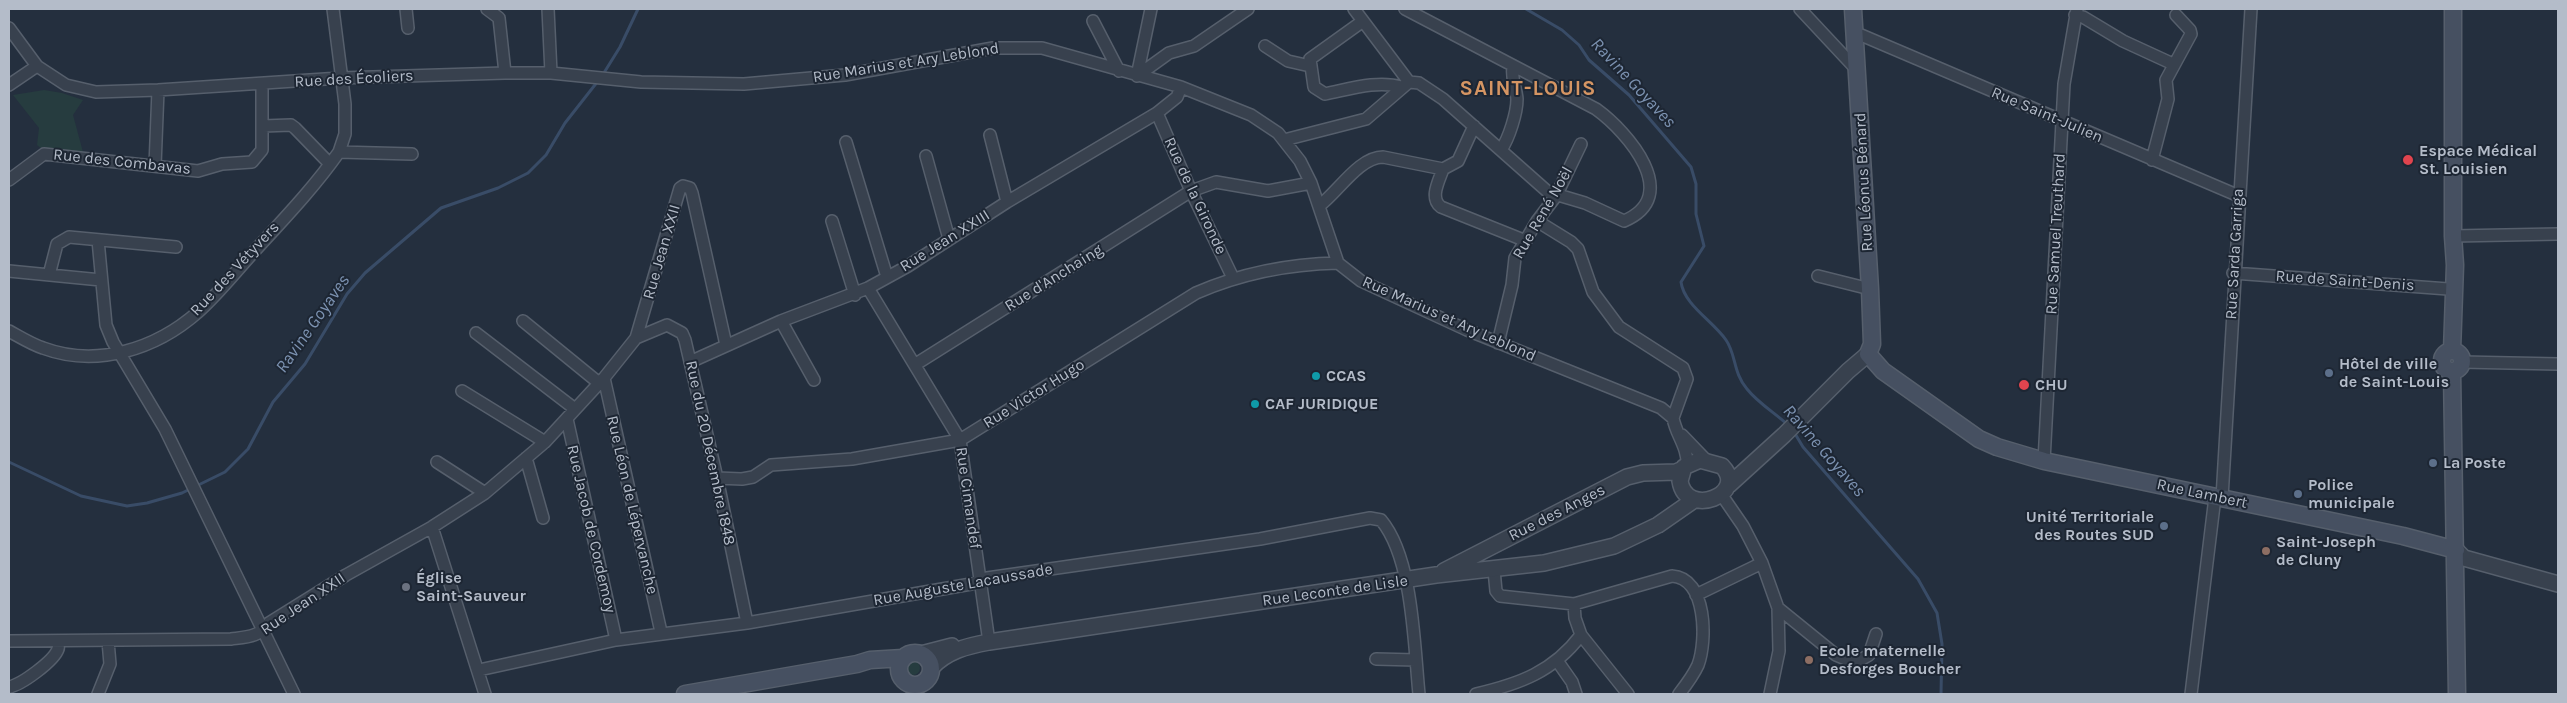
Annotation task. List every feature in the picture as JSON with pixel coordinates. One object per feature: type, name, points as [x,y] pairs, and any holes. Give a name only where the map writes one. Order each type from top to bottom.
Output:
[{"type":"main road","name":"Rue Léonus Bénard","points":[[1853,9],[1870,289],[1872,344],[1868,354]]},
{"type":"main road","points":[[2453,9],[2453,236],[2451,292],[2455,355],[2458,694]]},
{"type":"main road","name":"Rue Lambert","points":[[1868,354],[1883,371],[1979,439],[1997,447],[2044,461],[2456,550]]},
{"type":"main road","points":[[685,694],[857,664],[870,660],[907,681],[927,680],[931,668],[928,660],[921,654],[911,653],[907,681]]},
{"type":"street","name":"Rue des Vétyvers","points":[[9,331],[43,348],[60,353],[76,355],[122,354],[165,336],[198,312],[263,242],[330,164],[338,152],[345,134],[345,104],[332,9]]},
{"type":"street","points":[[406,9],[408,28]]},
{"type":"street","points":[[487,9],[499,18],[504,73]]},
{"type":"street","points":[[548,9],[551,73]]},
{"type":"street","points":[[1137,76],[1151,9]]},
{"type":"street","points":[[1137,76],[1170,53],[1194,46],[1248,9]]},
{"type":"street","points":[[1354,9],[1406,85]]},
{"type":"street","points":[[1363,21],[1310,59],[1314,87],[1325,94],[1377,84],[1406,85],[1419,82],[1474,126],[1548,192],[1556,196],[1586,203],[1624,222],[1632,218],[1643,208],[1650,197],[1652,185],[1639,155],[1611,120],[1596,109],[1406,9]]},
{"type":"street","points":[[1800,9],[1857,70]]},
{"type":"street","name":"Rue Sarda Garriga","points":[[2191,694],[2219,498],[2251,9]]},
{"type":"street","points":[[2076,12],[2124,41],[2173,64]]},
{"type":"street","name":"Rue Samuel Treuthard","points":[[2044,461],[2064,84],[2076,12]]},
{"type":"street","points":[[2152,160],[2168,99],[2166,80],[2191,34],[2189,29],[2176,15]]},
{"type":"street","points":[[1093,21],[1119,71]]},
{"type":"street","name":"Rue des Écoliers","points":[[9,28],[36,66],[66,85],[96,92],[158,90],[340,78],[504,73],[551,73],[589,78]]},
{"type":"street","name":"Rue Saint-Julien","points":[[1855,35],[1861,35],[2239,196]]},
{"type":"street","points":[[1265,46],[1288,61],[1310,66]]},
{"type":"street","name":"Rue Marius et Ary Leblond","points":[[589,78],[620,81],[744,84],[845,75],[993,48],[1042,48],[1181,87],[1251,115],[1266,124],[1284,140],[1300,161],[1311,183],[1338,263],[1361,281],[1388,295],[1498,343],[1648,402],[1673,418]]},
{"type":"street","points":[[9,85],[36,66]]},
{"type":"street","points":[[1501,150],[1516,106],[1517,96],[1512,80],[1514,67]]},
{"type":"street","name":"Rue des Combavas","points":[[9,180],[44,154],[198,171],[222,164],[252,162],[262,150],[262,84]]},
{"type":"street","points":[[1284,140],[1366,119],[1406,85]]},
{"type":"street","name":"Rue Jean XXIII","points":[[690,362],[781,321],[823,304],[855,295],[868,288],[949,240],[1007,202],[1157,113],[1177,97],[1181,87]]},
{"type":"street","points":[[155,166],[158,90]]},
{"type":"street","name":"Rue de la Gironde","points":[[1157,113],[1191,192],[1233,278]]},
{"type":"street","points":[[263,126],[290,125],[330,164]]},
{"type":"street","points":[[1319,206],[1333,195],[1365,162],[1374,157],[1443,169],[1458,161],[1474,126]]},
{"type":"street","points":[[990,135],[1007,202]]},
{"type":"street","points":[[846,142],[887,277]]},
{"type":"street","name":"Rue René Noël","points":[[1498,343],[1512,285],[1513,264],[1537,221],[1556,196],[1581,144]]},
{"type":"street","points":[[338,152],[412,154]]},
{"type":"street","points":[[926,156],[949,240]]},
{"type":"street","points":[[1443,169],[1435,194],[1438,204],[1526,241]]},
{"type":"street","name":"Rue d'Anchaing","points":[[916,364],[1191,192],[1216,182],[1268,191],[1311,183]]},
{"type":"street","name":"Rue Jean XXII","points":[[9,641],[230,639],[254,636],[264,631],[269,623],[346,575],[432,527],[485,493],[545,442],[636,338],[680,188],[687,186],[692,193],[726,345]]},
{"type":"street","points":[[832,221],[855,295]]},
{"type":"street","points":[[1537,221],[1571,242],[1578,249],[1593,292],[1619,327],[1683,368],[1687,379],[1673,418],[1675,430],[1685,448],[1685,467],[1680,487],[1686,496],[1694,500],[1708,500],[1725,489],[1784,436],[1848,371],[1868,354]]},
{"type":"street","points":[[2453,236],[2558,234]]},
{"type":"street","points":[[50,275],[57,244],[60,240],[69,236],[176,247]]},
{"type":"street","points":[[98,240],[106,325],[113,342],[122,354],[165,429],[294,694]]},
{"type":"street","name":"Rue Victor Hugo","points":[[717,478],[742,479],[753,477],[771,466],[852,459],[960,440],[1196,294],[1233,278],[1284,266],[1338,263]]},
{"type":"street","points":[[9,271],[101,280]]},
{"type":"street","name":"Rue de Saint-Denis","points":[[2233,273],[2451,292]]},
{"type":"street","points":[[1818,276],[1870,289]]},
{"type":"street","name":"Rue Cimandef","points":[[868,288],[916,364],[960,440],[989,642]]},
{"type":"street","points":[[523,321],[601,380]]},
{"type":"street","points":[[781,321],[814,380]]},
{"type":"street","name":"Rue du 20 Décembre 1848","points":[[636,338],[659,327],[675,327],[682,333],[685,340],[717,478],[746,623]]},
{"type":"street","points":[[476,333],[575,409]]},
{"type":"street","points":[[2455,355],[2558,364]]},
{"type":"street","name":"Rue Léon de Lépervanche","points":[[601,380],[661,632]]},
{"type":"street","points":[[462,391],[545,442]]},
{"type":"street","name":"Rue Jacob de Cordemoy","points":[[566,419],[616,640]]},
{"type":"street","points":[[1675,430],[1707,461]]},
{"type":"street","points":[[526,458],[543,518]]},
{"type":"street","points":[[1685,467],[1694,461],[1707,461],[1722,466],[1737,466],[1757,460]]},
{"type":"street","points":[[437,462],[485,493]]},
{"type":"street","points":[[1722,466],[1729,475],[1725,489],[1762,563],[1778,608],[1779,651],[1770,694]]},
{"type":"street","name":"Rue des Anges","points":[[1436,575],[1627,477],[1643,473],[1676,472],[1685,467]]},
{"type":"street","name":"Rue Leconte de Lisle","points":[[931,668],[939,659],[963,647],[989,642],[1436,575],[1544,563],[1614,546],[1658,525],[1694,500]]},
{"type":"street","name":"Rue Auguste Lacaussade","points":[[479,670],[661,632],[746,623],[988,578],[1260,539],[1370,518],[1381,520],[1388,528],[1407,580],[1419,694]]},
{"type":"street","points":[[432,527],[479,670],[485,694]]},
{"type":"street","name":"Rue Lambert","points":[[2456,550],[2464,558],[2558,584]]},
{"type":"street","points":[[1696,595],[1762,563]]},
{"type":"street","points":[[1494,570],[1496,591],[1500,596],[1574,604],[1672,576],[1679,576],[1687,581],[1696,595],[1703,618],[1704,641],[1698,664],[1679,694]]},
{"type":"street","points":[[1574,604],[1575,618],[1580,635],[1628,694]]},
{"type":"street","points":[[1778,608],[1836,655],[1855,663],[1869,655],[1876,634]]},
{"type":"street","points":[[1476,694],[1512,685],[1558,662],[1580,635]]},
{"type":"street","points":[[9,687],[22,683],[42,667],[58,649],[58,641]]},
{"type":"street","points":[[98,694],[110,664],[108,641]]},
{"type":"street","name":"Rue Leconte de Lisle","points":[[921,654],[955,646],[963,647]]},
{"type":"street","points":[[1376,659],[1416,660]]},
{"type":"street","points":[[1558,662],[1572,682],[1576,694]]},
{"type":"green space","points":[[44,90],[62,93],[83,100],[73,115],[83,152],[43,150],[37,145],[39,128],[13,95]]},
{"type":"green space","points":[[910,661],[916,661],[920,668],[916,675],[910,675],[906,671],[906,665]]},
{"type":"waterway","name":"Ravine Goyaves","points":[[602,76],[620,47],[638,9]]},
{"type":"waterway","name":"Ravine Goyaves","points":[[1526,9],[1562,30],[1579,45],[1589,60],[1629,95],[1691,167],[1696,184],[1696,214],[1704,246],[1681,282],[1683,290],[1693,305],[1726,340],[1732,351],[1742,383],[1751,394],[1788,425]]},
{"type":"waterway","name":"Ravine Goyaves","points":[[9,462],[81,496],[127,506],[147,503],[182,493],[225,472],[248,449],[273,402],[305,364],[347,294],[365,273],[441,208],[498,188],[528,173],[546,155],[565,123],[598,81]]},
{"type":"waterway","name":"Ravine Goyaves","points":[[1794,432],[1803,447],[1918,579],[1937,613],[1942,644],[1941,694]]},
{"type":"place","name":"Espace Médical St. Louisien","points":[[2408,160]]},
{"type":"place","name":"Hôtel de ville de Saint-Louis","points":[[2329,373]]},
{"type":"place","name":"CCAS","points":[[1316,376]]},
{"type":"place","name":"CHU","points":[[2024,385]]},
{"type":"place","name":"CAF JURIDIQUE","points":[[1255,404]]},
{"type":"place","name":"La Poste","points":[[2433,463]]},
{"type":"place","name":"Police municipale","points":[[2298,494]]},
{"type":"place","name":"Unité Territoriale des Routes SUD","points":[[2164,526]]},
{"type":"place","name":"Saint-Joseph de Cluny","points":[[2266,551]]},
{"type":"place","name":"Église Saint-Sauveur","points":[[406,587]]},
{"type":"place","name":"Ecole maternelle Desforges Boucher","points":[[1809,660]]},
{"type":"district","name":"SAINT-LOUIS","points":[[1528,89]]}]
